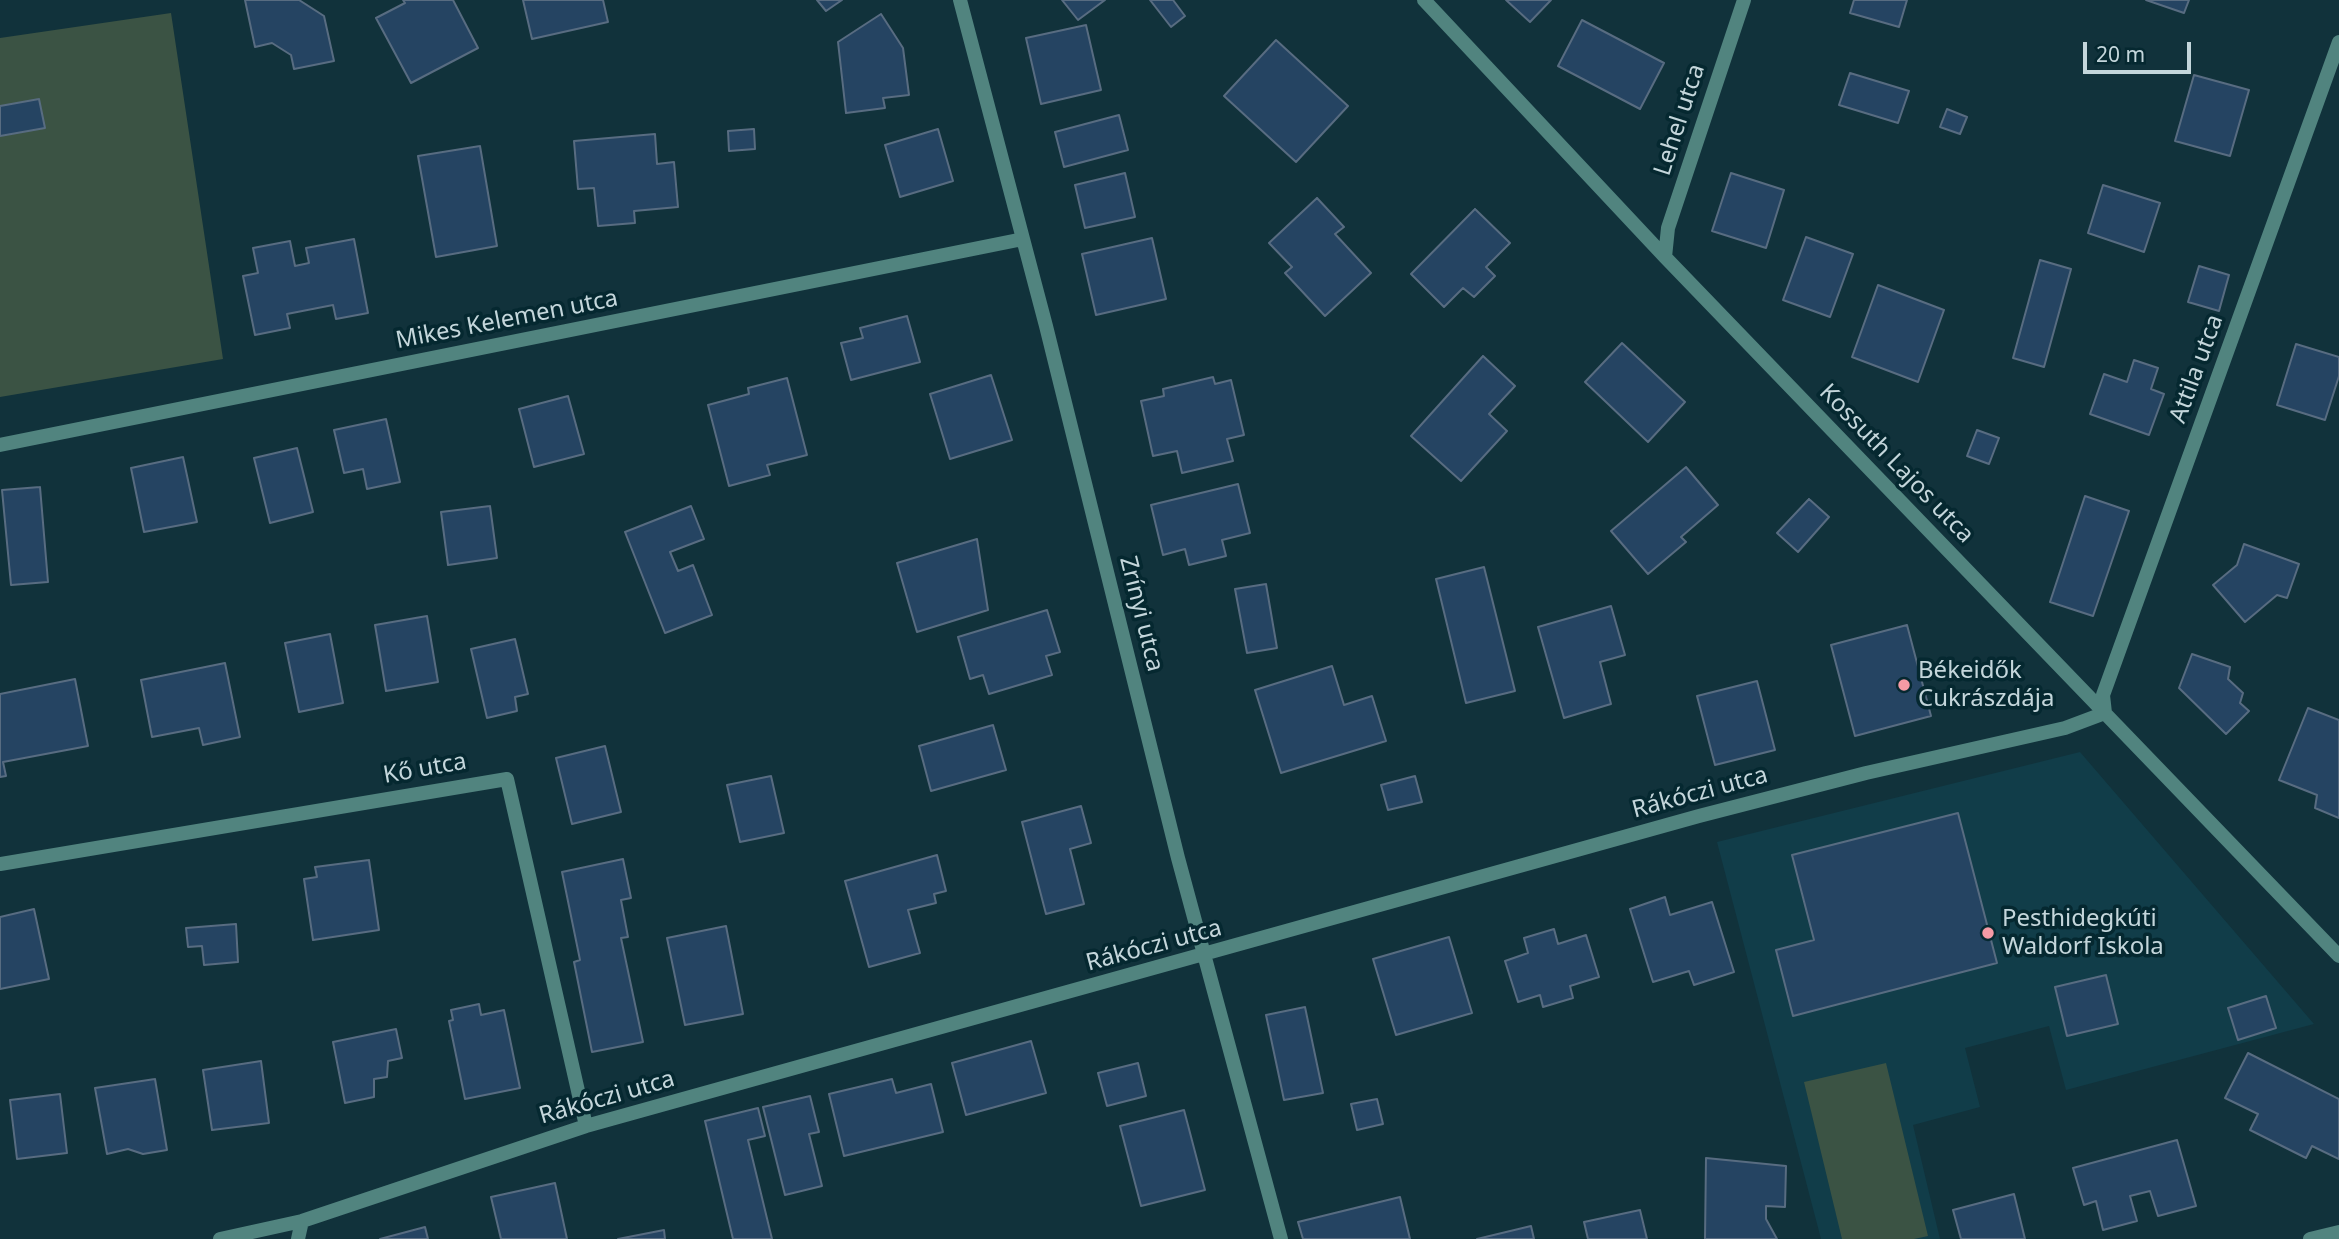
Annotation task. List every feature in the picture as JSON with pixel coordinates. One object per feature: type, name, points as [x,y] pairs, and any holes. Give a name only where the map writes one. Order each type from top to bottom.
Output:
[{"type":"street","name":"Zrínyi utca","points":[[960,0],[1204,956],[1281,1239]]},
{"type":"street","name":"Kossuth Lajos utca","points":[[1424,0],[1665,257],[2339,956]]},
{"type":"street","name":"Lehel utca","points":[[1665,257],[1668,228],[1744,0]]},
{"type":"street","name":"Attila utca","points":[[2105,713],[2104,695],[2339,42]]},
{"type":"street","name":"Mikes Kelemen utca","points":[[0,445],[1023,239]]},
{"type":"street","name":"Rákóczi utca","points":[[220,1239],[302,1221],[586,1126],[1711,813],[1866,773],[2065,727],[2105,713]]},
{"type":"street","name":"Kő utca","points":[[0,864],[507,779],[586,1126]]},
{"type":"street","points":[[298,1239],[302,1221]]},
{"type":"street","points":[[2310,1239],[2339,1232]]},
{"type":"shaded area","name":"Pesthidegkúti Waldorf Iskola","points":[[2080,752],[2314,1024],[2066,1090],[2049,1026],[1965,1048],[1980,1107],[1913,1125],[1940,1239],[1821,1239],[1717,842]]},
{"type":"green space","points":[[171,13],[223,359],[0,397],[0,38]]},
{"type":"green space","points":[[1886,1063],[1928,1236],[1914,1239],[1842,1239],[1804,1082]]},
{"type":"building","points":[[245,0],[299,0],[324,16],[334,61],[294,69],[291,55],[272,43],[255,47]]},
{"type":"building","points":[[403,0],[453,0],[478,48],[411,83],[376,18],[405,3]]},
{"type":"building","points":[[523,0],[603,0],[608,22],[532,39]]},
{"type":"building","points":[[817,0],[842,0],[826,11]]},
{"type":"building","points":[[1062,0],[1105,0],[1078,20]]},
{"type":"building","points":[[1150,0],[1173,0],[1185,16],[1171,27]]},
{"type":"building","points":[[1506,0],[1551,0],[1530,22]]},
{"type":"building","points":[[1854,0],[1907,0],[1899,27],[1850,13]]},
{"type":"building","points":[[2146,0],[2189,0],[2184,13]]},
{"type":"building","points":[[881,14],[903,48],[909,95],[883,98],[885,108],[846,113],[838,42]]},
{"type":"building","points":[[1582,20],[1664,63],[1640,109],[1558,66]]},
{"type":"building","points":[[1086,25],[1101,90],[1041,104],[1026,38]]},
{"type":"building","points":[[1276,40],[1348,106],[1296,162],[1224,96]]},
{"type":"building","points":[[1850,73],[1909,91],[1898,123],[1839,105]]},
{"type":"building","points":[[2194,75],[2249,90],[2230,156],[2175,141]]},
{"type":"building","points":[[39,99],[45,128],[0,136],[0,106]]},
{"type":"building","points":[[1947,109],[1967,117],[1960,134],[1940,127]]},
{"type":"building","points":[[1119,115],[1128,150],[1064,167],[1055,132]]},
{"type":"building","points":[[754,129],[755,149],[729,151],[728,131]]},
{"type":"building","points":[[938,129],[953,181],[900,197],[885,145]]},
{"type":"building","points":[[655,134],[657,164],[674,162],[678,207],[634,211],[635,223],[598,226],[594,188],[578,189],[574,141]]},
{"type":"building","points":[[480,146],[497,246],[436,257],[418,156]]},
{"type":"building","points":[[1125,173],[1135,217],[1085,228],[1075,185]]},
{"type":"building","points":[[1731,173],[1784,190],[1766,248],[1712,231]]},
{"type":"building","points":[[2103,185],[2160,203],[2144,252],[2088,233]]},
{"type":"building","points":[[1317,198],[1344,227],[1335,234],[1371,273],[1325,316],[1285,273],[1292,267],[1269,243]]},
{"type":"building","points":[[1475,209],[1510,243],[1486,267],[1495,276],[1474,297],[1463,288],[1444,307],[1411,274]]},
{"type":"building","points":[[1806,237],[1853,254],[1830,317],[1783,300]]},
{"type":"building","points":[[1152,238],[1166,299],[1096,315],[1082,254]]},
{"type":"building","points":[[354,239],[368,313],[336,319],[333,305],[287,314],[290,328],[255,335],[243,276],[258,273],[253,248],[290,241],[295,266],[309,263],[306,248]]},
{"type":"building","points":[[2040,260],[2071,269],[2044,367],[2013,358]]},
{"type":"building","points":[[2199,266],[2229,275],[2219,311],[2188,302]]},
{"type":"building","points":[[1878,285],[1944,310],[1918,382],[1852,357]]},
{"type":"building","points":[[907,316],[920,362],[851,380],[841,343],[863,338],[860,328]]},
{"type":"building","points":[[1622,343],[1685,402],[1648,442],[1585,382]]},
{"type":"building","points":[[2296,344],[2339,357],[2339,376],[2325,420],[2277,405]]},
{"type":"building","points":[[1483,356],[1515,386],[1489,414],[1507,431],[1461,481],[1411,436]]},
{"type":"building","points":[[2134,360],[2158,368],[2151,389],[2164,394],[2149,435],[2090,414],[2104,374],[2127,382]]},
{"type":"building","points":[[991,375],[1012,440],[950,459],[930,394]]},
{"type":"building","points":[[1213,377],[1215,384],[1231,380],[1244,435],[1227,439],[1233,461],[1182,473],[1177,451],[1153,456],[1141,401],[1164,396],[1163,389]]},
{"type":"building","points":[[787,378],[807,455],[767,465],[770,475],[729,486],[708,405],[749,394],[748,388]]},
{"type":"building","points":[[568,396],[584,454],[534,467],[519,409]]},
{"type":"building","points":[[386,419],[400,482],[367,489],[363,469],[344,473],[334,430]]},
{"type":"building","points":[[1977,430],[1999,438],[1989,464],[1967,456]]},
{"type":"building","points":[[297,448],[313,512],[270,523],[254,458]]},
{"type":"building","points":[[183,457],[197,522],[144,532],[131,468]]},
{"type":"building","points":[[1686,467],[1718,505],[1681,537],[1686,542],[1648,574],[1611,531]]},
{"type":"building","points":[[1238,484],[1250,533],[1222,540],[1226,556],[1189,565],[1185,549],[1163,555],[1151,505]]},
{"type":"building","points":[[40,487],[48,582],[11,585],[2,490]]},
{"type":"building","points":[[2085,496],[2129,511],[2093,616],[2050,602]]},
{"type":"building","points":[[1809,499],[1829,517],[1798,552],[1777,533]]},
{"type":"building","points":[[490,506],[497,558],[448,565],[441,512]]},
{"type":"building","points":[[691,506],[704,539],[670,552],[678,571],[693,565],[712,615],[665,633],[625,532]]},
{"type":"building","points":[[977,539],[988,610],[917,632],[897,563]]},
{"type":"building","points":[[2244,544],[2299,564],[2287,598],[2277,595],[2245,622],[2213,585],[2237,565]]},
{"type":"building","points":[[1484,567],[1515,691],[1466,703],[1436,579]]},
{"type":"building","points":[[1266,584],[1277,648],[1247,653],[1235,589]]},
{"type":"building","points":[[1611,606],[1625,655],[1600,662],[1611,704],[1564,718],[1538,627]]},
{"type":"building","points":[[1047,610],[1060,652],[1046,656],[1052,675],[989,694],[983,675],[970,679],[958,637]]},
{"type":"building","points":[[427,616],[438,682],[386,691],[375,625]]},
{"type":"building","points":[[1907,625],[1931,716],[1855,736],[1831,645]]},
{"type":"building","points":[[330,634],[343,703],[299,712],[285,643]]},
{"type":"building","points":[[515,639],[528,694],[515,697],[517,711],[487,718],[471,649]]},
{"type":"building","points":[[2192,654],[2230,667],[2228,679],[2243,693],[2240,703],[2249,711],[2226,734],[2179,688]]},
{"type":"building","points":[[225,663],[240,737],[203,745],[199,728],[152,737],[141,680]]},
{"type":"building","points":[[1332,666],[1344,705],[1372,696],[1386,741],[1281,773],[1255,690]]},
{"type":"building","points":[[75,679],[88,746],[3,762],[6,776],[0,777],[0,694]]},
{"type":"building","points":[[1757,681],[1775,750],[1715,765],[1697,696]]},
{"type":"building","points":[[2308,708],[2339,720],[2339,818],[2315,808],[2317,795],[2279,780]]},
{"type":"building","points":[[993,725],[1006,770],[931,791],[919,746]]},
{"type":"building","points":[[605,746],[621,812],[572,824],[556,758]]},
{"type":"building","points":[[771,776],[784,833],[740,842],[727,785]]},
{"type":"building","points":[[1415,776],[1422,802],[1388,810],[1381,785]]},
{"type":"building","points":[[1081,806],[1091,843],[1070,849],[1084,904],[1046,914],[1022,822]]},
{"type":"building","points":[[1958,813],[1997,963],[1793,1016],[1776,950],[1814,940],[1792,855]]},
{"type":"building","points":[[937,855],[946,891],[934,894],[936,903],[908,910],[920,953],[869,967],[845,881]]},
{"type":"building","points":[[623,859],[631,898],[621,900],[628,937],[621,938],[643,1042],[592,1052],[574,962],[580,960],[562,872]]},
{"type":"building","points":[[369,860],[379,930],[313,940],[304,879],[317,877],[315,867]]},
{"type":"building","points":[[1665,897],[1670,915],[1712,902],[1734,972],[1694,985],[1689,971],[1653,982],[1630,909]]},
{"type":"building","points":[[34,909],[49,979],[0,989],[0,917]]},
{"type":"building","points":[[236,924],[238,962],[204,965],[202,946],[188,947],[186,928]]},
{"type":"building","points":[[726,926],[743,1014],[685,1025],[667,938]]},
{"type":"building","points":[[1554,929],[1558,944],[1586,935],[1599,977],[1570,986],[1573,998],[1543,1007],[1540,995],[1518,1002],[1505,961],[1528,953],[1524,938]]},
{"type":"building","points":[[1449,937],[1472,1013],[1396,1035],[1373,959]]},
{"type":"building","points":[[2106,975],[2118,1024],[2067,1036],[2055,987]]},
{"type":"building","points":[[2266,996],[2276,1028],[2238,1040],[2228,1008]]},
{"type":"building","points":[[479,1004],[481,1015],[504,1010],[520,1088],[465,1099],[449,1021],[453,1020],[451,1010]]},
{"type":"building","points":[[1305,1007],[1323,1093],[1284,1100],[1266,1015]]},
{"type":"building","points":[[396,1029],[402,1058],[388,1061],[387,1077],[374,1079],[374,1097],[345,1103],[333,1042]]},
{"type":"building","points":[[1031,1041],[1046,1093],[966,1115],[952,1063]]},
{"type":"building","points":[[2248,1053],[2339,1099],[2339,1159],[2312,1146],[2306,1158],[2250,1130],[2258,1114],[2225,1098]]},
{"type":"building","points":[[261,1061],[269,1123],[212,1130],[203,1070]]},
{"type":"building","points":[[1138,1063],[1146,1096],[1107,1106],[1098,1073]]},
{"type":"building","points":[[155,1079],[167,1150],[143,1154],[128,1149],[107,1154],[95,1088]]},
{"type":"building","points":[[892,1079],[896,1093],[931,1084],[943,1132],[844,1156],[829,1094]]},
{"type":"building","points":[[60,1094],[67,1153],[17,1159],[10,1100]]},
{"type":"building","points":[[810,1096],[819,1132],[809,1134],[822,1186],[785,1195],[763,1107]]},
{"type":"building","points":[[1377,1099],[1383,1124],[1357,1130],[1351,1104]]},
{"type":"building","points":[[758,1108],[765,1136],[748,1140],[772,1239],[733,1239],[705,1121]]},
{"type":"building","points":[[1184,1110],[1205,1190],[1141,1206],[1120,1126]]},
{"type":"building","points":[[2177,1140],[2196,1206],[2158,1216],[2150,1191],[2130,1196],[2137,1221],[2103,1230],[2096,1201],[2084,1205],[2073,1168]]},
{"type":"building","points":[[1706,1158],[1786,1166],[1785,1207],[1766,1206],[1766,1219],[1777,1239],[1705,1239]]},
{"type":"building","points":[[555,1183],[567,1239],[501,1239],[491,1197]]},
{"type":"building","points":[[2014,1194],[2025,1239],[1961,1239],[1953,1210]]},
{"type":"building","points":[[1400,1197],[1410,1239],[1303,1239],[1298,1222]]},
{"type":"building","points":[[1640,1210],[1647,1239],[1588,1239],[1584,1222]]},
{"type":"building","points":[[1531,1226],[1534,1239],[1477,1239]]},
{"type":"building","points":[[425,1227],[428,1239],[380,1239]]},
{"type":"building","points":[[664,1230],[665,1239],[618,1239]]},
{"type":"place","name":"Békeidők Cukrászdája","points":[[1904,685]]},
{"type":"place","name":"Pesthidegkúti Waldorf Iskola","points":[[1988,933]]}]
